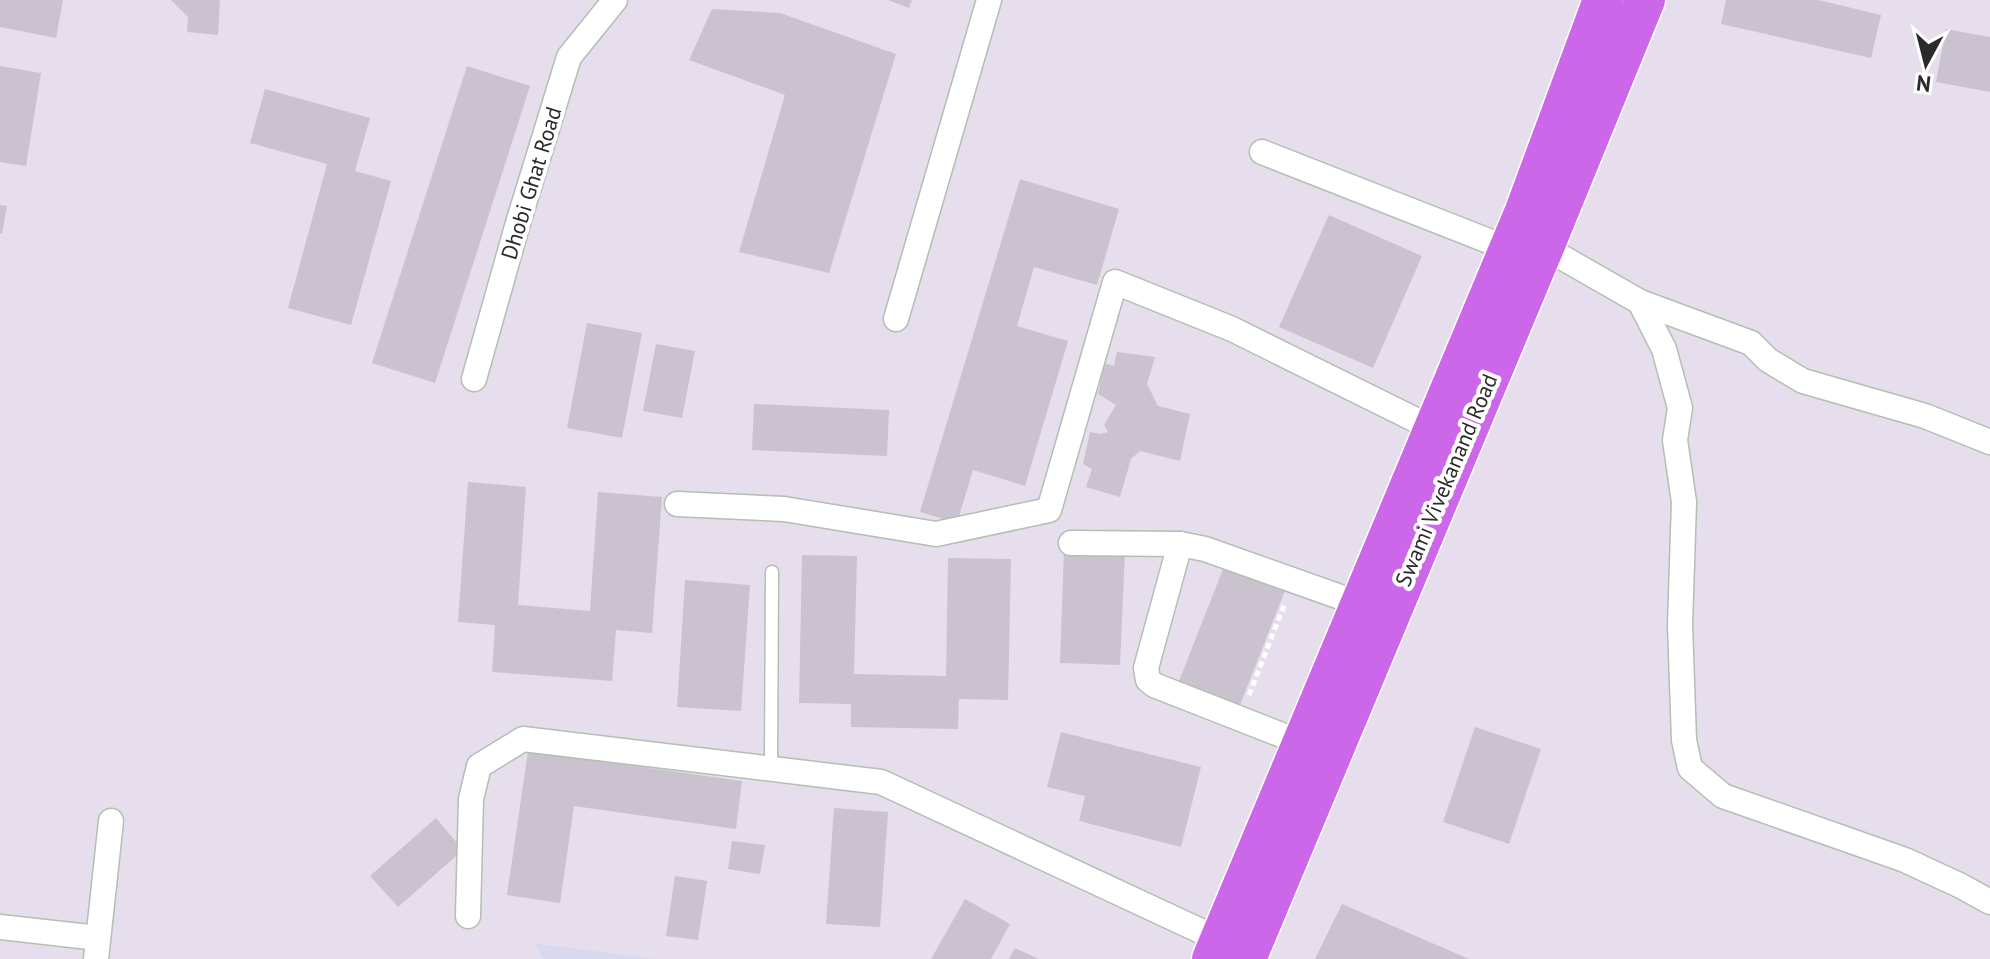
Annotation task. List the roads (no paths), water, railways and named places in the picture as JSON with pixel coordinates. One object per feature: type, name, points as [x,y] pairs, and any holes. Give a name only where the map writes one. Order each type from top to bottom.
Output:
[{"type":"main road","name":"Swami Vivekanand Road","points":[[1232,951],[1526,248],[1603,0]]},
{"type":"main road","name":"Swami Vivekanand Road","points":[[1232,951],[1302,743],[1434,429],[1526,248],[1645,0]]},
{"type":"street","name":"Dhobi Ghat Road","points":[[474,379],[569,57],[615,0]]},
{"type":"street","points":[[896,319],[989,0]]},
{"type":"street","points":[[1262,152],[1526,248],[1640,302],[1751,343],[1768,360],[1803,381],[1925,416],[1990,442]]},
{"type":"street","points":[[677,504],[784,509],[936,534],[1049,510],[1115,282],[1232,329],[1434,429]]},
{"type":"street","points":[[1640,302],[1664,349],[1680,408],[1675,440],[1684,502],[1680,625],[1684,740],[1690,768],[1723,796],[1905,860],[1990,902]]},
{"type":"street","points":[[1071,543],[1180,544],[1205,549],[1360,604]]},
{"type":"street","points":[[1180,544],[1146,668],[1148,680],[1302,743]]},
{"type":"street","points":[[468,916],[471,799],[479,766],[523,739],[881,782],[1232,951]]},
{"type":"street","points":[[0,927],[97,948],[111,821]]},
{"type":"lane","points":[[771,769],[772,572]]}]
